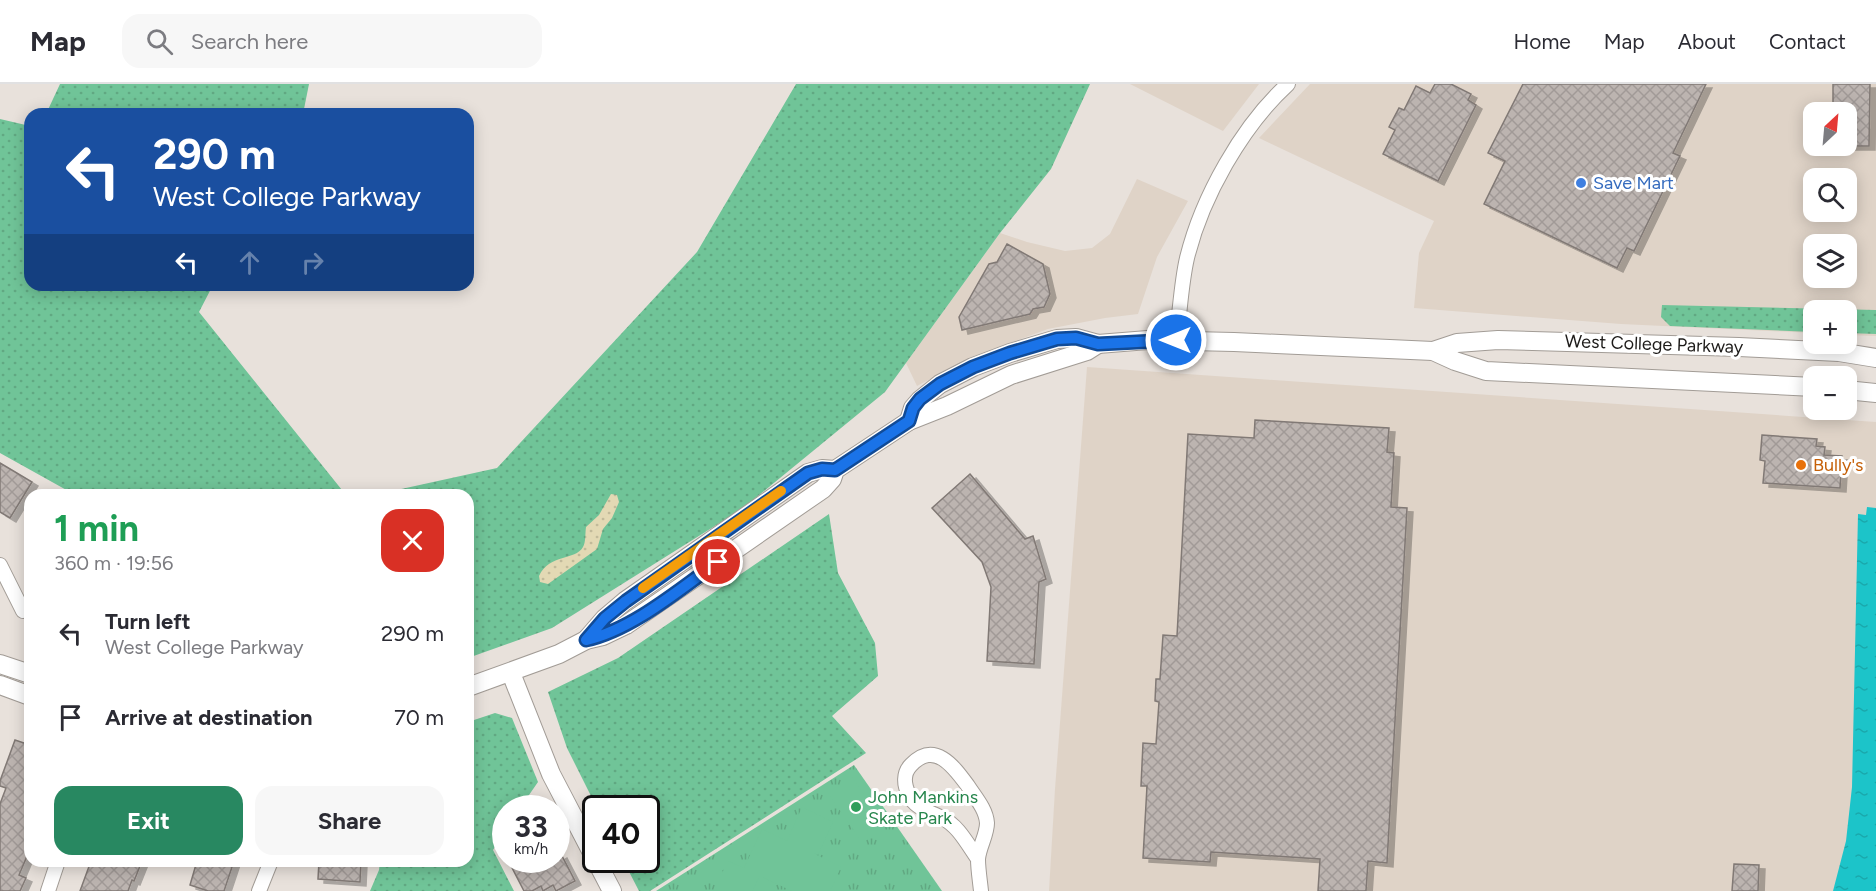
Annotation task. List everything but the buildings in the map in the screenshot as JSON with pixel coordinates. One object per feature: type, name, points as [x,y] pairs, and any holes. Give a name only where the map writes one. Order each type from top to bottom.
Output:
[{"type":"street","points":[[1176,340],[1187,258],[1214,185],[1257,117],[1288,84]]},
{"type":"street","name":"West College Parkway","points":[[474,685],[511,673],[626,625],[823,489],[832,479],[835,470],[909,421],[947,406],[1011,375],[1086,351],[1098,344],[1176,340],[1432,351],[1457,343],[1498,340],[1739,347],[1839,352],[1876,358]]},
{"type":"street","name":"West College Parkway","points":[[1432,351],[1455,362],[1486,371],[1803,386]]},
{"type":"street","points":[[1857,391],[1876,393]]},
{"type":"street","points":[[0,565],[23,611]]},
{"type":"street","points":[[0,664],[24,672]]},
{"type":"street","points":[[511,673],[551,774],[612,891]]},
{"type":"street","points":[[0,685],[24,694]]},
{"type":"street","points":[[978,859],[951,823],[925,811],[909,798],[905,781],[908,768],[923,755],[943,758],[951,763],[984,811],[987,823],[978,859],[981,891]]},
{"type":"street","points":[[48,891],[56,867]]},
{"type":"street","points":[[259,891],[269,867]]},
{"type":"shaded area","points":[[1130,84],[1259,84],[1223,131]]},
{"type":"shaded area","points":[[1310,84],[1876,84],[1876,336],[1857,335],[1857,300],[1803,300],[1803,333],[1621,324],[1414,308],[1419,253],[1434,221],[1259,138]]},
{"type":"shaded area","points":[[1137,179],[1188,201],[1157,257],[1138,314],[1048,329],[974,356],[917,386],[906,363],[1000,233],[1065,251],[1092,248],[1110,234]]},
{"type":"shaded area","points":[[1087,367],[1803,417],[1803,420],[1876,422],[1876,891],[1049,891]]},
{"type":"green space","points":[[60,84],[309,84],[304,108],[49,108]]},
{"type":"green space","points":[[796,84],[1090,84],[1051,169],[1000,233],[885,392],[742,509],[552,628],[474,656],[474,489],[401,489],[497,468],[697,252]]},
{"type":"green space","points":[[0,119],[24,125],[24,291],[210,291],[199,312],[341,489],[65,489],[0,453]]},
{"type":"green space","points":[[1662,305],[1803,308],[1803,332],[1670,326],[1661,317]]},
{"type":"green space","points":[[1857,310],[1876,310],[1876,334],[1857,333]]},
{"type":"green space","points":[[829,514],[838,573],[875,643],[878,676],[832,716],[866,753],[650,891],[639,891],[630,873],[660,873],[660,795],[590,795],[567,748],[548,692],[618,658]]},
{"type":"green space","points":[[495,713],[512,718],[538,782],[529,795],[492,795],[492,873],[505,873],[514,891],[370,891],[379,867],[474,867],[474,720]]},
{"type":"green space","points":[[854,765],[942,891],[656,891]]},
{"type":"green space","name":"John Mankins Skate Park","points":[[852,777],[883,822],[859,838],[828,793]]},
{"type":"green space","points":[[802,807],[833,822],[818,855],[813,853],[841,867],[830,891],[792,891],[760,876],[752,891],[713,891],[728,861],[744,868],[762,829],[787,841]]},
{"type":"sand","points":[[611,494],[617,495],[619,502],[612,518],[603,529],[597,549],[548,584],[540,582],[539,576],[549,564],[574,554],[583,547],[586,527],[599,515]]},
{"type":"water","points":[[1867,507],[1876,508],[1876,891],[1833,891],[1846,841],[1852,787],[1858,514],[1866,515]]},
{"type":"slow traffic","points":[[643,588],[781,491]]},
{"type":"place","name":"Save Mart","points":[[1581,183]]},
{"type":"place","name":"Bully's","points":[[1801,465]]},
{"type":"place","name":"John Mankins Skate Park","points":[[856,807]]},
{"type":"route","points":[[718,562],[626,625],[603,636],[586,640],[605,618],[642,589],[808,473],[822,469],[835,470],[909,421],[913,408],[920,399],[940,384],[973,367],[1057,339],[1076,338],[1098,344],[1120,341],[1176,340]]}]
